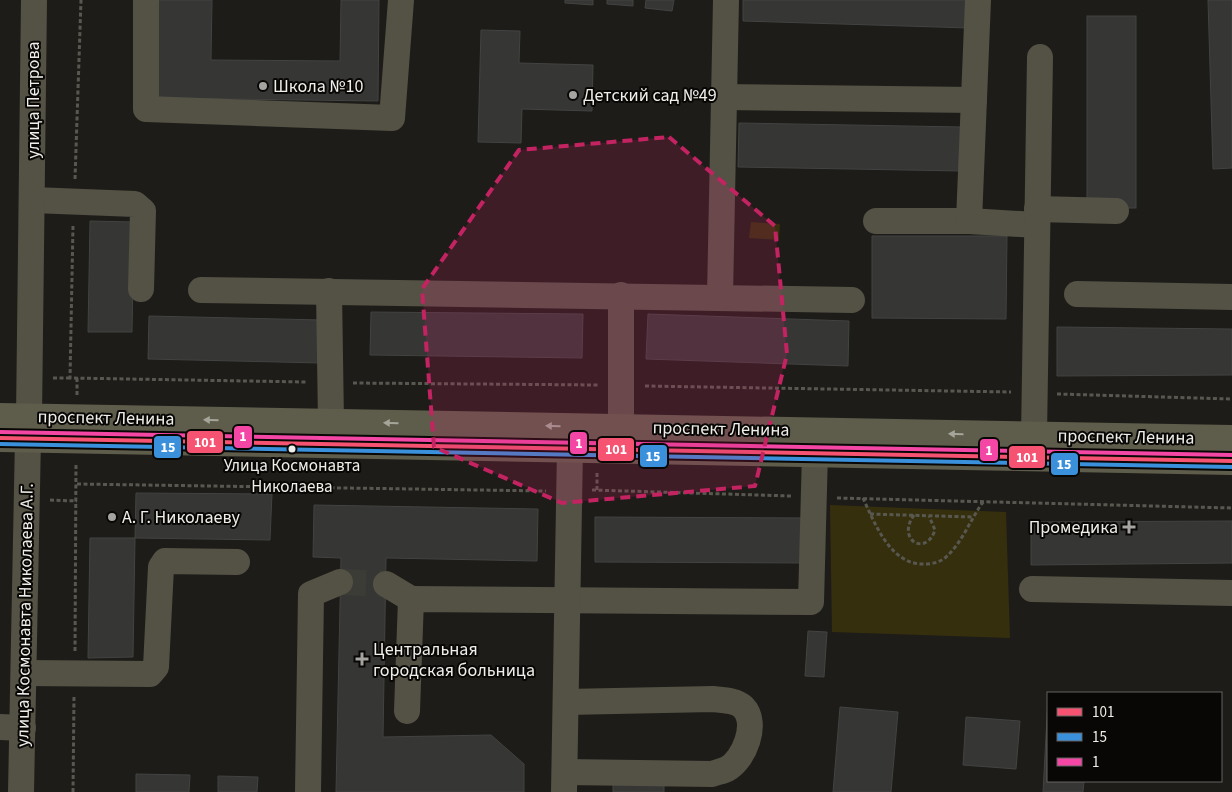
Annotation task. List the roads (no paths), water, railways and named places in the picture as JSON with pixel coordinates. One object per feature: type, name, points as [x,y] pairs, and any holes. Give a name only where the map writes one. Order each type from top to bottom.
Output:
[{"type":"main road","name":"проспект Ленина","points":[[0,417],[29,428],[570,448],[1232,461]]},
{"type":"main road","name":"проспект Ленина","points":[[0,438],[29,428],[331,422],[1232,439]]},
{"type":"street","name":"улица Петрова","points":[[32,200],[34,0]]},
{"type":"street","points":[[146,0],[146,109],[392,118],[401,0]]},
{"type":"street","points":[[720,296],[726,0]]},
{"type":"street","points":[[969,222],[978,0]]},
{"type":"street","points":[[1034,436],[1033,393],[1040,57]]},
{"type":"street","points":[[724,97],[974,100]]},
{"type":"street","points":[[32,200],[135,204],[143,211],[142,289]]},
{"type":"street","name":"улица Космонавта Николаева А.Г.","points":[[21,792],[11,727],[24,673],[32,200]]},
{"type":"street","points":[[876,221],[969,222],[1116,211]]},
{"type":"street","points":[[201,290],[720,296],[852,300]]},
{"type":"street","points":[[329,290],[331,422]]},
{"type":"street","points":[[1077,294],[1232,297]]},
{"type":"street","points":[[621,428],[622,295]]},
{"type":"street","points":[[566,702],[713,699],[731,701],[743,708],[749,720],[750,735],[742,752],[728,769],[679,783],[565,782],[566,702],[570,491],[570,448]]},
{"type":"street","points":[[386,584],[411,599],[811,602],[815,452]]},
{"type":"street","points":[[24,673],[150,674],[156,667],[161,566],[165,561],[237,562]]},
{"type":"street","points":[[308,792],[311,594],[340,582]]},
{"type":"street","points":[[1032,589],[1232,593]]},
{"type":"street","points":[[407,711],[411,599]]},
{"type":"tunnel","points":[[340,582],[386,584]]},
{"type":"place","name":"Школа №10","points":[[263,86]]},
{"type":"place","name":"Детский сад №49","points":[[573,95]]},
{"type":"place","name":"Улица Космонавта Николаева","points":[[292,449]]},
{"type":"place","name":"А. Г. Николаеву","points":[[112,517]]},
{"type":"place","name":"Промедика","points":[[1129,527]]},
{"type":"place","name":"Центральная городская больница","points":[[362,659]]}]
